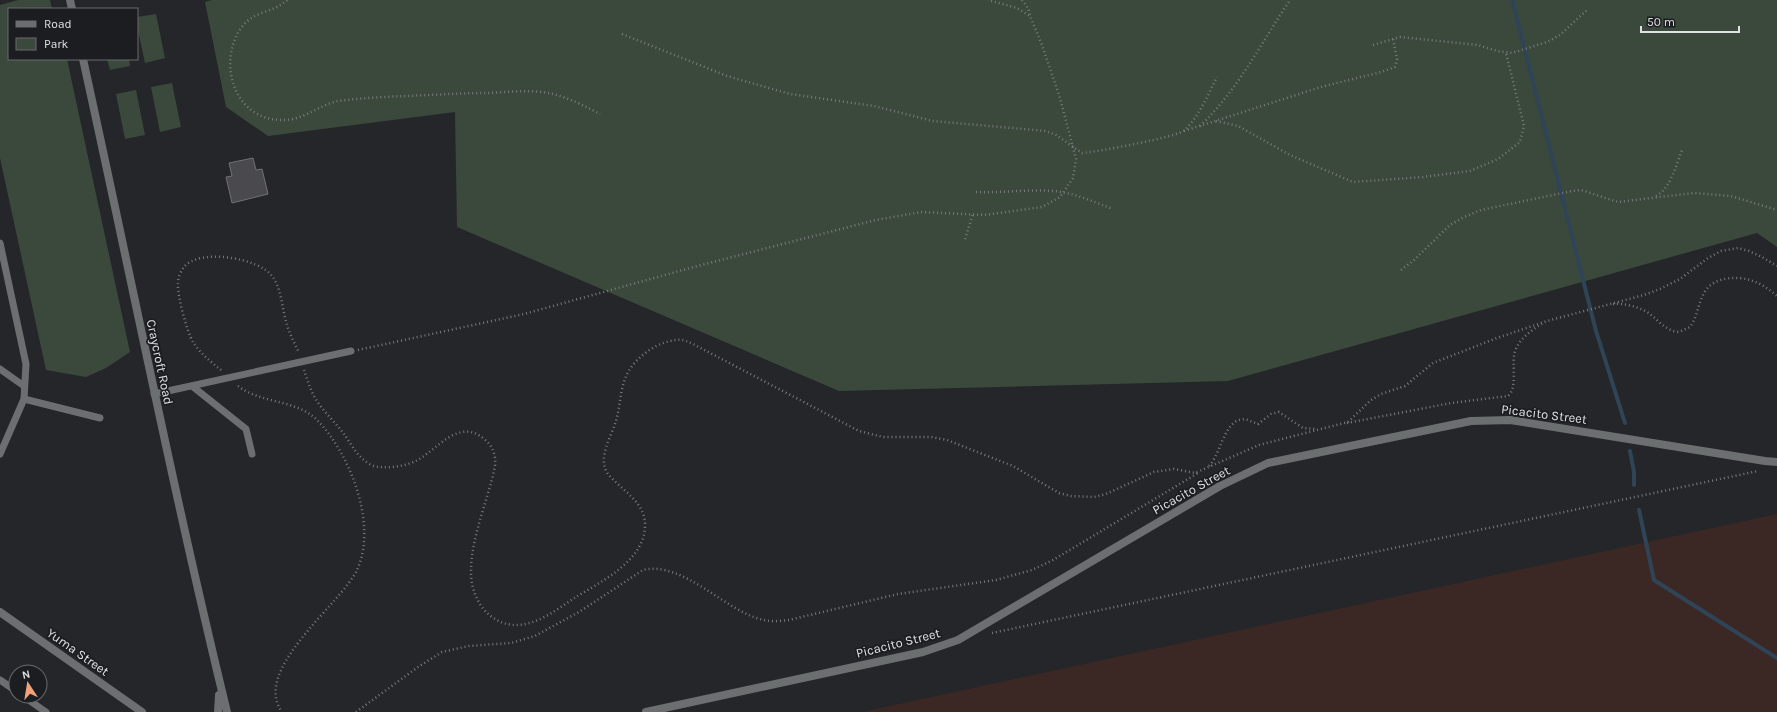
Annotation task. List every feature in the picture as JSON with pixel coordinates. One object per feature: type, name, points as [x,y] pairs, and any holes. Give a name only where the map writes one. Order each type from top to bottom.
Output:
[{"type":"street","name":"Craycroft Road","points":[[83,60],[119,222],[154,394],[216,670],[227,712]]},
{"type":"street","name":"Picacito Street","points":[[646,712],[923,652],[958,640],[1220,486],[1268,463],[1471,421],[1510,420],[1777,462]]},
{"type":"street","name":"Yuma Street","points":[[0,612],[142,712]]},
{"type":"street","name":"Craycroft Road","points":[[216,670],[219,694],[218,712]]},
{"type":"lane","points":[[0,243],[26,364],[24,399],[0,454]]},
{"type":"lane","points":[[154,394],[351,351]]},
{"type":"lane","points":[[0,369],[24,386]]},
{"type":"lane","points":[[192,386],[246,429],[252,454]]},
{"type":"lane","points":[[24,399],[100,418]]},
{"type":"lane","points":[[34,704],[46,712]]},
{"type":"path","points":[[287,0],[250,19],[242,28],[233,46],[229,66],[233,84],[243,102],[259,115],[281,120],[290,120],[320,106],[339,101],[438,94],[512,92],[552,94],[586,106],[600,114]]},
{"type":"path","points":[[988,0],[1017,8],[1030,16]]},
{"type":"path","points":[[351,351],[524,314],[694,267],[876,220],[921,212],[985,215],[1042,207],[1063,193],[1072,178],[1076,159],[1060,98],[1042,45],[1028,8],[1022,0]]},
{"type":"path","points":[[1199,128],[1213,114],[1235,85],[1290,0]]},
{"type":"path","points":[[1372,45],[1400,38],[1478,45],[1506,53],[1512,52],[1547,42],[1560,35],[1588,9]]},
{"type":"path","points":[[622,34],[727,76],[790,94],[874,106],[933,121],[1046,131],[1056,135],[1082,153],[1094,152],[1155,139],[1199,128],[1216,121],[1322,87],[1395,67],[1397,59],[1393,39]]},
{"type":"path","points":[[1216,121],[1238,126],[1290,155],[1353,182],[1416,178],[1470,171],[1498,159],[1520,142],[1524,126],[1506,53]]},
{"type":"path","points":[[1184,132],[1195,116],[1217,77]]},
{"type":"path","points":[[1654,197],[1663,192],[1682,150]]},
{"type":"path","points":[[1401,270],[1413,261],[1450,225],[1464,216],[1481,210],[1567,192],[1581,190],[1618,202],[1694,193],[1731,196],[1777,210]]},
{"type":"path","points":[[976,192],[997,193],[1053,191],[1071,194],[1113,209]]},
{"type":"path","points":[[965,239],[973,214]]},
{"type":"path","points":[[282,712],[278,703],[277,688],[281,670],[297,644],[348,585],[358,569],[364,546],[362,514],[346,461],[317,420],[303,410],[242,389],[198,348],[191,338],[178,290],[178,278],[186,264],[199,259],[224,258],[244,260],[260,266],[269,272],[276,284],[287,326],[302,362],[309,385],[318,402],[360,456],[370,464],[388,468],[408,464],[424,456],[450,436],[460,432],[476,434],[489,443],[495,456],[496,466],[473,552],[471,564],[472,584],[478,602],[488,614],[501,622],[516,626],[539,620],[607,578],[626,564],[638,548],[644,532],[645,519],[642,512],[631,497],[605,470],[604,456],[618,414],[627,374],[635,363],[647,352],[658,345],[672,340],[681,340],[695,345],[859,431],[887,437],[947,440],[1013,466],[1041,483],[1065,495],[1094,497],[1162,470],[1174,469],[1192,473],[1205,469],[1259,445],[1350,421],[1371,400],[1380,394],[1405,386],[1433,364],[1497,338],[1547,321],[1644,295],[1671,284],[1708,258],[1727,249],[1738,248],[1749,251],[1777,266]]},
{"type":"path","points":[[1603,306],[1620,304],[1639,309],[1667,328],[1679,332],[1690,327],[1704,293],[1708,287],[1717,282],[1734,278],[1749,280],[1765,287],[1777,296]]},
{"type":"path","points":[[356,712],[418,667],[442,652],[469,646],[511,643],[535,636],[579,612],[643,570],[662,570],[680,576],[756,618],[773,621],[796,618],[891,595],[938,587],[996,580],[1032,570],[1053,560],[1205,469],[1216,457],[1230,427],[1238,420],[1245,419],[1259,424],[1271,414],[1277,412],[1283,414],[1306,429],[1332,426],[1445,404],[1508,396],[1512,391],[1514,356],[1516,348],[1527,334],[1547,321]]},
{"type":"path","points":[[989,633],[1761,470]]},
{"type":"shaded area","points":[[1777,514],[1777,712],[862,712]]},
{"type":"green space","points":[[18,0],[50,0],[52,8],[8,8],[8,60],[67,60],[130,352],[106,368],[86,377],[46,370],[0,158],[0,5]]},
{"type":"green space","points":[[212,0],[1777,0],[1777,247],[1757,233],[1228,381],[839,391],[457,227],[455,112],[268,136],[226,107],[205,2]]},
{"type":"green space","points":[[156,14],[165,58],[145,63],[138,31],[138,17]]},
{"type":"green space","points":[[107,60],[129,60],[130,66],[110,70]]},
{"type":"green space","points":[[172,83],[181,127],[160,132],[151,87]]},
{"type":"green space","points":[[136,90],[145,135],[125,139],[116,94]]},
{"type":"building","points":[[253,158],[256,170],[262,169],[268,194],[232,203],[226,177],[232,176],[229,163]]},
{"type":"waterway","points":[[1512,0],[1596,331],[1625,423]]},
{"type":"waterway","points":[[1630,451],[1634,472],[1634,485]]},
{"type":"waterway","points":[[1639,510],[1654,580],[1777,658]]}]
